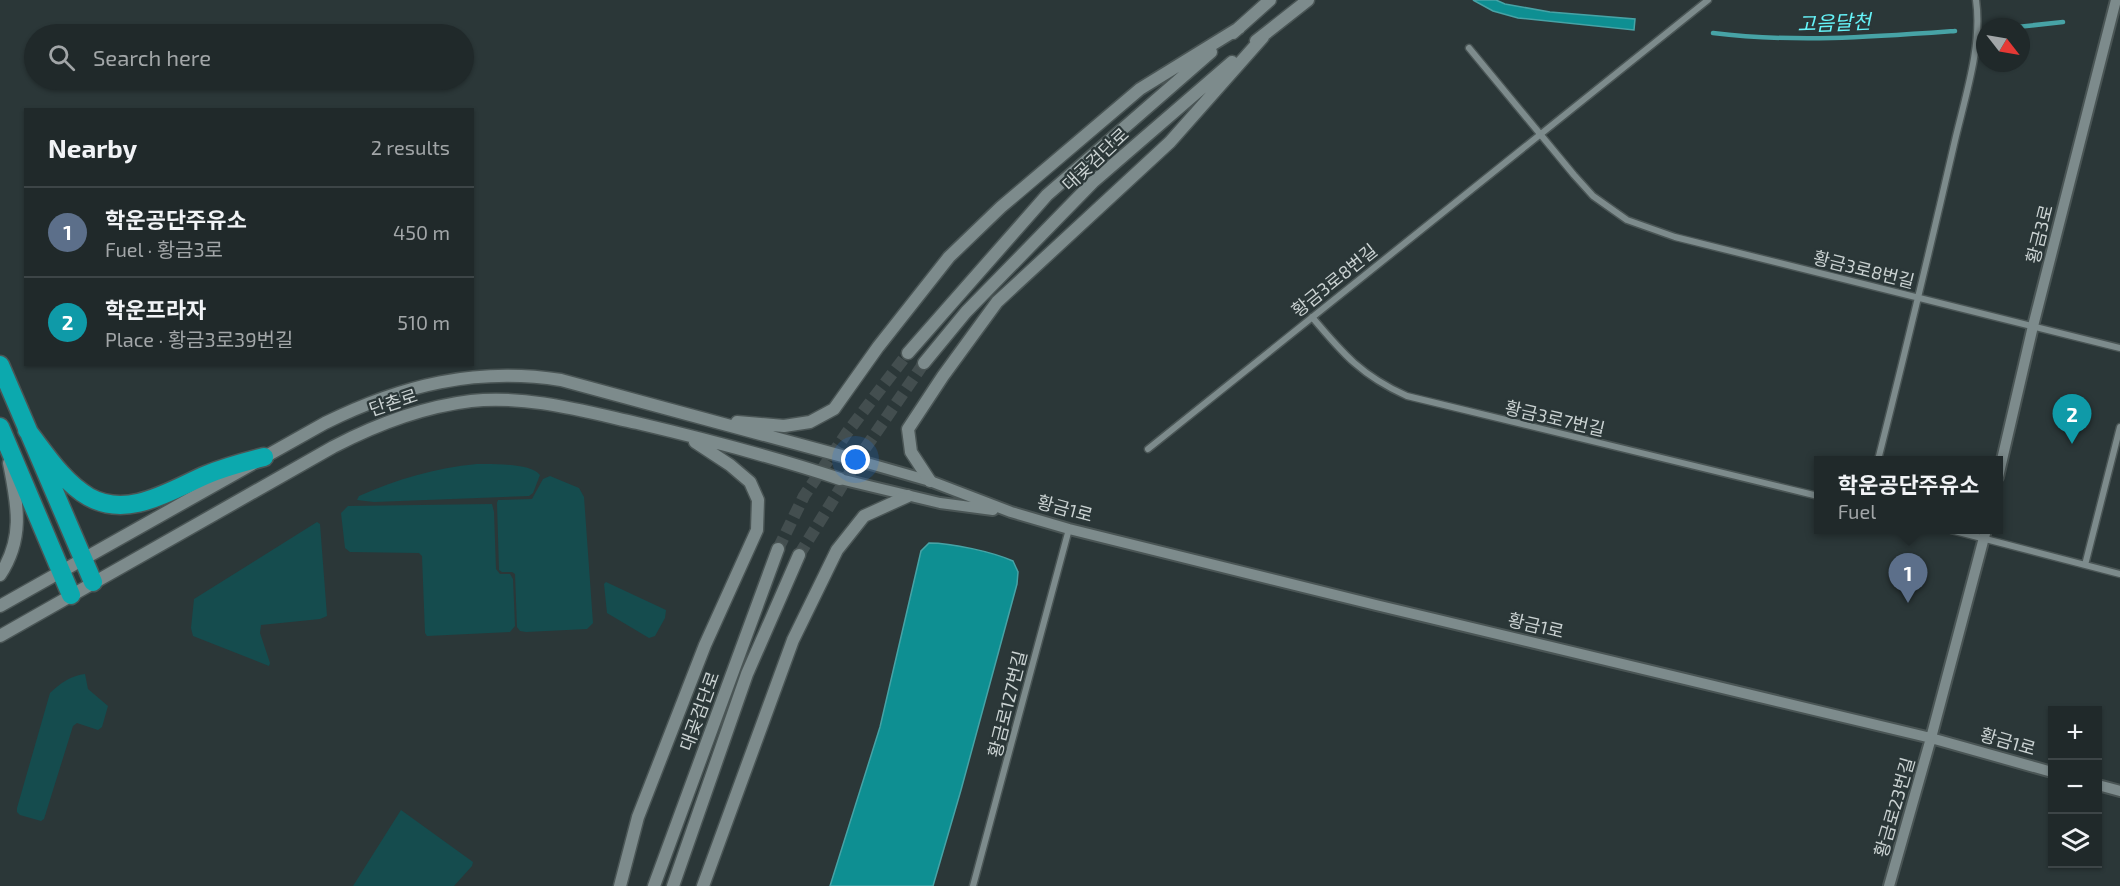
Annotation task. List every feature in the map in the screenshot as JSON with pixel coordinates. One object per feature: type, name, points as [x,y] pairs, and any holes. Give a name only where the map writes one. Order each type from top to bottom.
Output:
[{"type":"highway","points":[[0,364],[93,582]]},
{"type":"highway","points":[[27,430],[70,482],[89,497],[112,505],[143,502],[227,466],[264,457]]},
{"type":"highway","points":[[3,434],[71,595]]},
{"type":"main road","name":"대곶검단로","points":[[908,353],[1047,195],[1270,0]]},
{"type":"main road","name":"대곶검단로","points":[[924,363],[966,312],[1094,182],[1308,0]]},
{"type":"main road","points":[[704,420],[784,426],[810,422],[834,409],[949,257],[1001,207],[1140,89],[1239,28]]},
{"type":"main road","points":[[930,482],[911,452],[908,429],[997,302],[1170,142],[1263,36]]},
{"type":"main road","name":"단촌로","points":[[82,559],[359,406],[396,392],[460,378],[511,375],[561,380],[853,459]]},
{"type":"main road","name":"단촌로","points":[[0,636],[333,447],[384,422],[419,411],[472,401],[530,401],[555,405],[684,434],[840,479]]},
{"type":"main road","points":[[0,575],[13,549],[18,510],[3,434]]},
{"type":"main road","points":[[620,886],[642,806],[705,645],[757,530],[758,500],[750,482],[730,465],[684,434]]},
{"type":"main road","points":[[703,886],[793,640],[837,550],[864,516],[908,496]]},
{"type":"main road","name":"대곶검단로","points":[[654,886],[778,549]]},
{"type":"main road","name":"대곶검단로","points":[[673,886],[747,674],[799,555]]},
{"type":"main road","points":[[0,606],[82,559]]},
{"type":"street","name":"황금3로8번길","points":[[1148,449],[1708,0]]},
{"type":"street","name":"황금3로8번길","points":[[1469,48],[1574,176],[1593,196],[1627,220],[1675,237],[1919,299],[1972,64],[1978,18],[1976,0]]},
{"type":"street","name":"황금3로","points":[[2003,456],[2115,0]]},
{"type":"street","points":[[1879,456],[1919,299],[2120,348]]},
{"type":"street","name":"황금3로7번길","points":[[1312,317],[1353,364],[1369,376],[1407,396],[1814,495]]},
{"type":"street","points":[[2085,564],[2120,427]]},
{"type":"street","name":"황금1로","points":[[853,459],[930,482],[1011,512],[1069,529],[1387,608],[1931,738],[2048,771]]},
{"type":"street","name":"황금1로","points":[[840,479],[940,503],[1011,512]]},
{"type":"street","name":"황금로127번길","points":[[974,886],[1069,529]]},
{"type":"street","points":[[1931,738],[1985,534],[2120,574]]},
{"type":"street","name":"황금로23번길","points":[[1889,886],[1931,738]]},
{"type":"street","points":[[2102,786],[2120,791]]},
{"type":"shaded area","points":[[477,464],[520,466],[529,468],[540,475],[533,493],[529,496],[374,502],[357,500],[359,496],[402,479],[446,468]]},
{"type":"shaded area","points":[[550,476],[579,488],[584,497],[593,623],[587,629],[520,631],[517,627],[515,574],[499,570],[497,503],[498,500],[532,499],[543,479]]},
{"type":"shaded area","points":[[492,504],[496,569],[500,574],[510,574],[513,579],[515,626],[510,632],[427,636],[425,633],[422,556],[419,553],[350,552],[345,548],[341,513],[348,506]]},
{"type":"shaded area","points":[[317,522],[320,524],[327,616],[320,619],[261,625],[260,633],[269,666],[193,636],[191,628],[194,599]]},
{"type":"shaded area","points":[[606,582],[666,610],[665,618],[655,636],[649,638],[607,613],[604,584]]},
{"type":"shaded area","points":[[85,674],[88,689],[108,706],[102,727],[98,730],[77,723],[73,726],[44,819],[41,821],[20,815],[17,808],[50,693],[66,680]]},
{"type":"shaded area","points":[[401,810],[473,862],[454,886],[353,886]]},
{"type":"water","points":[[1473,0],[1496,0],[1505,4],[1550,12],[1635,19],[1634,30],[1518,18],[1493,11]]},
{"type":"water","points":[[929,543],[960,546],[995,554],[1013,561],[1018,572],[1017,584],[961,790],[933,886],[830,886],[880,727],[921,551]]},
{"type":"waterway","name":"고음달천","points":[[2030,26],[2063,22]]},
{"type":"waterway","name":"고음달천","points":[[1713,33],[1804,38],[1955,31]]},
{"type":"tunnel","points":[[778,549],[804,496],[846,434],[908,353]]},
{"type":"tunnel","points":[[799,555],[864,450],[924,363]]},
{"type":"place","name":"학운프라자","points":[[2072,444]]},
{"type":"place","name":"학운공단주유소","points":[[1908,603]]}]
